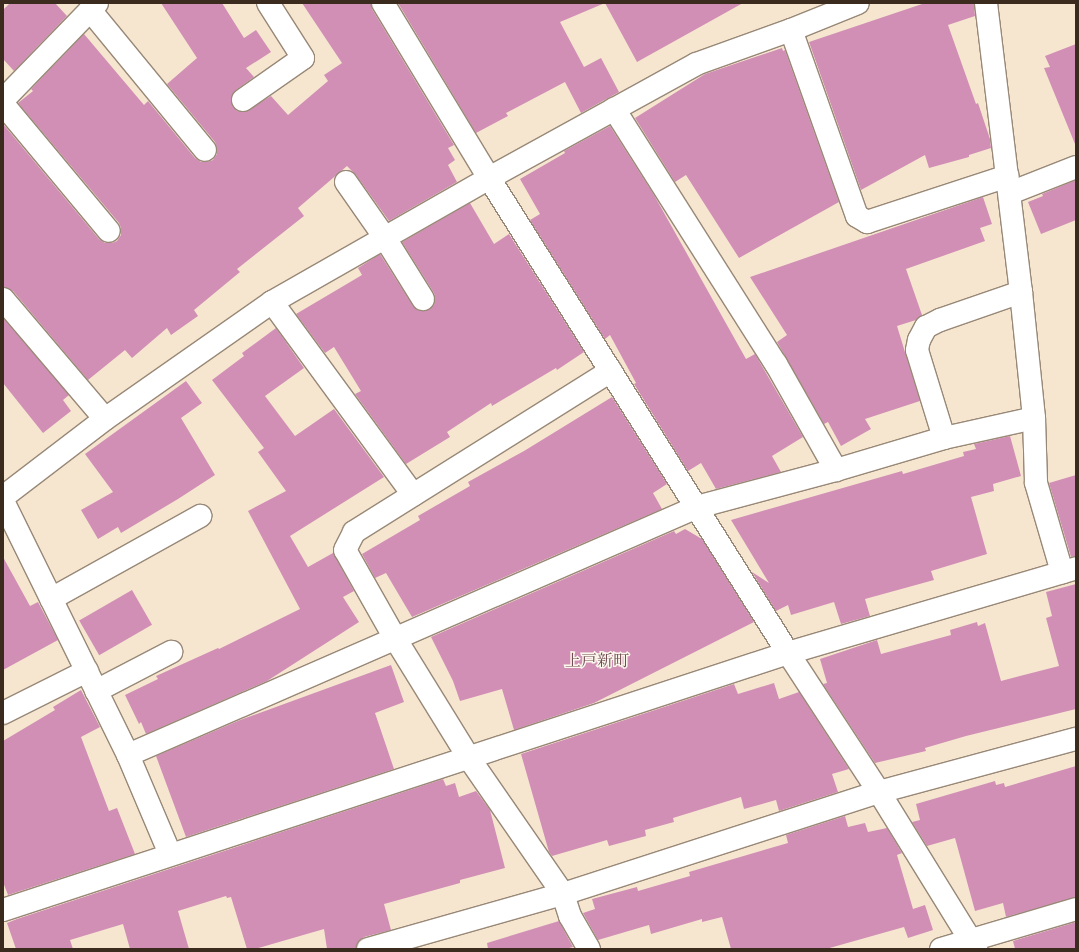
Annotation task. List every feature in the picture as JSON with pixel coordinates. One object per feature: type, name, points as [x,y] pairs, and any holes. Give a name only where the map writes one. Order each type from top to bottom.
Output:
[{"type":"street","points":[[244,100],[303,58],[268,3]]},
{"type":"street","points":[[383,3],[489,178],[612,371],[788,653],[879,792],[974,945]]},
{"type":"street","points":[[3,497],[105,419],[272,302],[489,178],[696,64],[791,30],[858,3]]},
{"type":"street","points":[[3,910],[170,854],[788,653],[1069,570],[1036,483],[1034,418],[1021,292],[986,3]]},
{"type":"street","points":[[3,100],[94,6],[205,150]]},
{"type":"street","points":[[791,30],[857,216],[867,222],[1076,167]]},
{"type":"street","points":[[3,104],[109,231]]},
{"type":"street","points":[[614,109],[776,364],[836,470]]},
{"type":"street","points":[[346,182],[386,238],[423,299]]},
{"type":"street","points":[[944,438],[917,350],[919,340],[926,328],[940,320],[1021,292]]},
{"type":"street","points":[[3,299],[105,419]]},
{"type":"street","points":[[272,302],[413,495]]},
{"type":"street","points":[[589,949],[570,916],[563,894],[469,758],[396,640],[345,550],[354,532],[612,371]]},
{"type":"street","points":[[128,755],[396,640],[697,507],[836,470],[944,438],[1034,418]]},
{"type":"street","points":[[3,501],[128,755],[170,854]]},
{"type":"street","points":[[51,599],[200,516]]},
{"type":"street","points":[[3,713],[171,652]]},
{"type":"street","points":[[368,949],[563,894],[879,792],[1076,739]]},
{"type":"street","points":[[941,949],[974,945],[1076,909]]},
{"type":"building","points":[[10,3],[55,3],[67,16],[14,71],[3,59],[3,10]]},
{"type":"building","points":[[161,3],[222,3],[244,38],[256,30],[271,52],[246,68],[254,77],[236,90],[232,95],[231,101],[233,107],[237,111],[244,112],[271,96],[288,115],[328,81],[324,75],[342,63],[302,3],[371,3],[372,9],[454,145],[448,148],[455,160],[448,165],[457,182],[389,221],[356,175],[347,166],[298,208],[304,216],[237,269],[240,272],[194,310],[198,316],[171,335],[167,328],[132,358],[125,350],[88,380],[13,291],[3,287],[3,124],[99,239],[105,243],[117,241],[121,235],[119,223],[18,103],[33,91],[31,89],[84,34],[144,105],[148,101],[195,158],[201,162],[213,160],[217,154],[215,142],[167,84],[197,58]]},
{"type":"building","points":[[398,3],[605,3],[560,22],[584,67],[601,58],[619,92],[581,113],[565,82],[506,113],[508,116],[476,133]]},
{"type":"building","points":[[605,3],[743,3],[637,62]]},
{"type":"building","points":[[925,3],[974,3],[975,16],[948,25],[976,104],[978,103],[990,139],[991,148],[969,155],[969,157],[929,168],[925,155],[861,190],[809,42]]},
{"type":"building","points":[[1076,44],[1075,144],[1044,68],[1050,67],[1045,56]]},
{"type":"building","points":[[782,48],[783,51],[785,50],[839,202],[739,258],[686,175],[675,182],[635,118],[705,74]]},
{"type":"building","points":[[610,126],[654,195],[746,359],[755,354],[803,437],[772,456],[781,472],[716,489],[701,463],[688,471],[634,384],[636,383],[610,335],[605,339],[530,220],[540,214],[520,179],[565,153],[564,151]]},
{"type":"building","points":[[1076,180],[1076,220],[1041,234],[1028,202],[1043,196],[1042,194]]},
{"type":"building","points":[[983,197],[992,224],[980,228],[985,241],[906,269],[922,315],[916,320],[897,326],[920,401],[865,419],[871,429],[841,446],[828,422],[824,424],[777,342],[787,335],[750,277]]},
{"type":"building","points":[[470,203],[494,244],[509,234],[584,352],[557,370],[556,368],[492,406],[491,403],[447,432],[450,437],[406,464],[355,394],[361,391],[334,347],[325,353],[296,314],[362,275],[358,268],[380,254],[413,306],[417,310],[423,311],[430,309],[434,305],[434,293],[402,242]]},
{"type":"building","points":[[3,318],[69,395],[63,400],[71,411],[43,433],[3,383]]},
{"type":"building","points":[[276,328],[304,368],[265,396],[295,436],[334,409],[384,477],[290,536],[308,567],[333,553],[354,591],[343,597],[359,622],[267,681],[146,734],[141,722],[139,724],[125,695],[158,679],[156,676],[218,648],[219,649],[300,609],[248,511],[286,491],[258,452],[264,448],[212,380],[244,356],[242,353]]},
{"type":"building","points":[[186,381],[202,403],[181,418],[215,475],[121,533],[118,527],[98,539],[81,510],[113,492],[85,454]]},
{"type":"building","points":[[612,397],[667,484],[653,493],[662,509],[412,617],[386,573],[375,578],[362,554],[420,520],[418,516],[470,486],[468,482],[524,451]]},
{"type":"building","points":[[1010,436],[1021,476],[993,484],[994,491],[971,497],[987,554],[931,571],[934,580],[865,599],[870,616],[841,624],[834,602],[791,615],[788,605],[776,611],[752,572],[769,583],[731,520],[902,471],[903,474],[964,456],[963,452],[976,449],[974,444]]},
{"type":"building","points":[[1076,475],[1076,556],[1071,557],[1049,483]]},
{"type":"building","points":[[685,529],[702,539],[754,622],[594,703],[514,730],[502,689],[460,701],[453,681],[431,637],[674,531],[676,534]]},
{"type":"building","points":[[3,557],[30,606],[38,602],[58,640],[3,670]]},
{"type":"building","points":[[1076,584],[1076,709],[966,736],[925,748],[926,751],[875,763],[823,684],[827,683],[820,659],[877,640],[881,654],[951,635],[950,630],[977,622],[978,626],[985,623],[1001,681],[1059,666],[1046,618],[1052,616],[1046,592]]},
{"type":"building","points":[[132,590],[152,625],[99,655],[79,620]]},
{"type":"building","points":[[391,665],[404,702],[375,713],[394,769],[186,837],[156,756],[240,720]]},
{"type":"building","points":[[774,683],[779,699],[799,692],[849,769],[832,774],[838,792],[779,811],[776,800],[744,809],[741,797],[673,818],[674,822],[645,830],[646,836],[609,846],[607,840],[552,856],[549,852],[521,754],[734,684],[738,694]]},
{"type":"building","points":[[81,690],[100,727],[81,737],[109,811],[117,808],[135,854],[8,895],[3,882],[3,741],[55,710],[53,707]]},
{"type":"building","points":[[1076,766],[1076,897],[1006,917],[1003,903],[975,911],[955,838],[927,846],[912,822],[920,820],[916,804],[995,781],[996,785],[1004,783],[1005,787]]},
{"type":"building","points":[[443,779],[446,786],[455,783],[459,797],[476,791],[490,810],[505,868],[460,880],[460,883],[384,904],[391,930],[364,937],[359,941],[356,949],[327,949],[324,929],[255,949],[247,949],[231,897],[227,898],[226,896],[178,911],[189,949],[130,949],[123,924],[70,940],[73,949],[16,949],[7,923],[17,919]]},
{"type":"building","points":[[845,816],[848,827],[865,823],[868,832],[887,828],[902,853],[897,855],[913,909],[925,905],[933,930],[908,938],[904,927],[826,949],[731,949],[722,917],[702,922],[702,919],[651,934],[649,925],[598,940],[583,913],[595,909],[592,899],[637,887],[638,891],[690,876],[689,872],[788,843],[786,835]]},
{"type":"building","points":[[559,921],[573,947],[565,949],[488,949],[487,943]]},
{"type":"building","points":[[1076,922],[1076,949],[1015,949],[1013,941]]},
{"type":"district","name":"上戸新町","points":[[597,661]]}]
